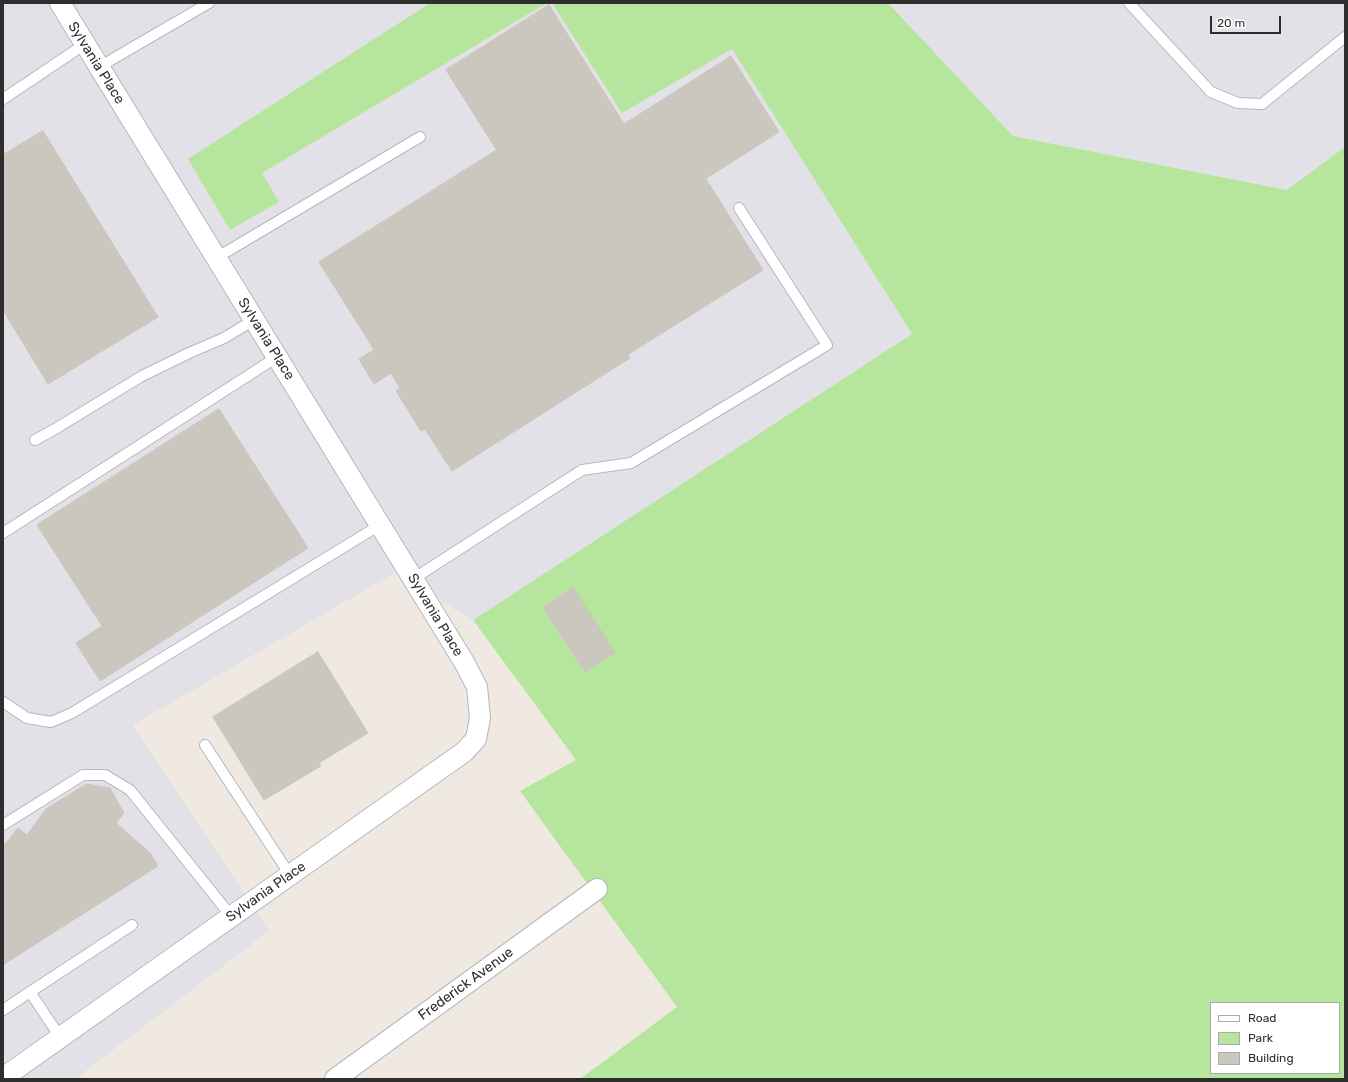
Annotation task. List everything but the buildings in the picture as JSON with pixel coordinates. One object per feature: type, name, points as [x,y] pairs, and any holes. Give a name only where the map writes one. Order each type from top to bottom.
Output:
[{"type":"street","name":"Sylvania Place","points":[[3,1078],[464,752],[476,739],[480,718],[477,686],[464,662],[60,3]]},
{"type":"street","name":"Frederick Avenue","points":[[335,1079],[597,889]]},
{"type":"lane","points":[[99,67],[209,3]]},
{"type":"lane","points":[[1129,3],[1211,92],[1238,103],[1262,104],[1345,38]]},
{"type":"lane","points":[[3,99],[85,44]]},
{"type":"lane","points":[[216,258],[420,138]]},
{"type":"lane","points":[[413,579],[582,470],[631,463],[827,345],[739,208]]},
{"type":"lane","points":[[34,440],[55,430],[142,376],[224,338],[254,320]]},
{"type":"lane","points":[[3,533],[277,357]]},
{"type":"lane","points":[[3,702],[27,718],[51,722],[72,713],[380,525]]},
{"type":"lane","points":[[205,745],[290,875]]},
{"type":"lane","points":[[3,824],[83,775],[105,775],[130,790],[231,916]]},
{"type":"lane","points":[[3,1010],[132,925]]},
{"type":"lane","points":[[30,992],[60,1037]]},
{"type":"shaded area","points":[[3,3],[430,3],[189,159],[230,230],[262,173],[547,3],[552,3],[622,113],[732,49],[912,334],[473,620],[396,572],[133,725],[269,931],[75,1079],[3,1079]]},
{"type":"shaded area","points":[[888,3],[1345,3],[1345,147],[1288,190],[1013,136]]},
{"type":"green space","points":[[430,3],[547,3],[262,173],[279,202],[230,230],[188,159]]},
{"type":"green space","points":[[552,3],[888,3],[1013,136],[1287,190],[1345,147],[1345,1079],[580,1079],[677,1007],[520,791],[576,760],[473,620],[912,334],[732,49],[622,113]]}]
